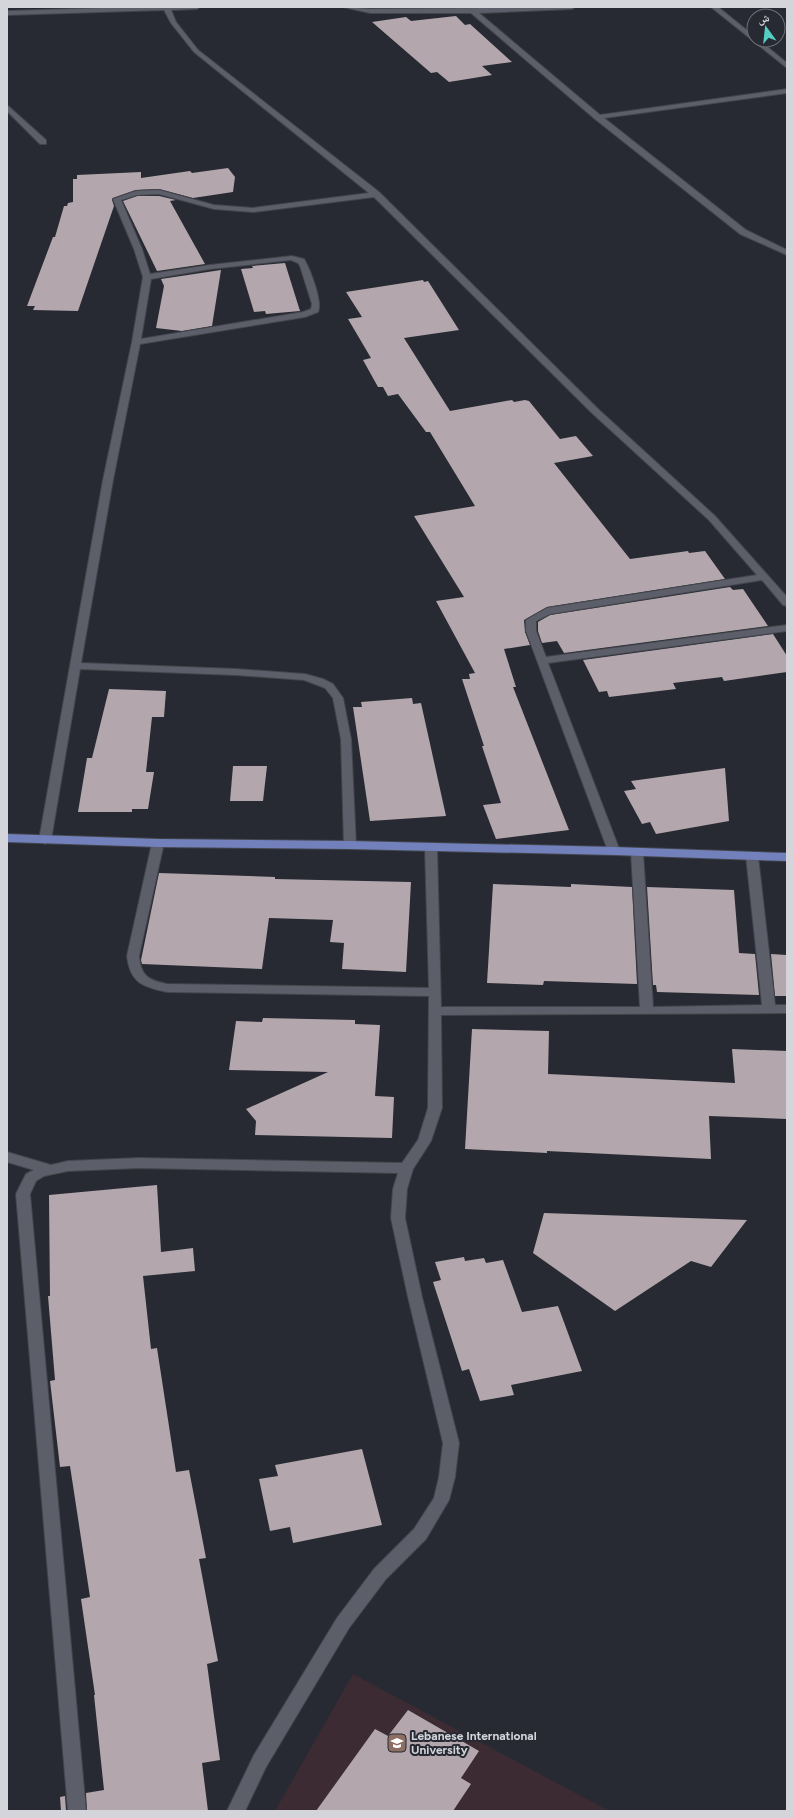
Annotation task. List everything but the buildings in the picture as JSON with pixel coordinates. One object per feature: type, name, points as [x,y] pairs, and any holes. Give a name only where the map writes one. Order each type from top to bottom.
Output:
[{"type":"main road","points":[[7,838],[158,843],[350,845],[614,851],[787,857]]},
{"type":"street","points":[[7,13],[197,7]]},
{"type":"street","points":[[346,7],[370,11],[473,11],[572,7]]},
{"type":"street","points":[[714,7],[746,33]]},
{"type":"street","points":[[166,8],[173,22],[196,50],[376,194],[595,411],[712,518],[787,603]]},
{"type":"street","points":[[473,11],[598,117],[743,232],[787,253]]},
{"type":"street","points":[[764,48],[787,66]]},
{"type":"street","points":[[598,117],[787,91]]},
{"type":"street","points":[[7,107],[43,142]]},
{"type":"street","points":[[45,840],[108,480],[136,342],[147,277],[138,249],[118,199],[125,196],[159,192],[214,207],[254,210],[376,194]]},
{"type":"street","points":[[136,342],[305,314],[315,310],[316,304],[304,266],[301,261],[292,258],[218,266],[147,277]]},
{"type":"street","points":[[614,851],[531,631],[531,620],[547,611],[763,577]]},
{"type":"street","points":[[542,661],[787,628]]},
{"type":"street","points":[[75,666],[236,672],[305,677],[329,686],[338,698],[346,739],[350,845]]},
{"type":"street","points":[[158,843],[133,956],[134,968],[139,978],[149,985],[167,988],[435,992]]},
{"type":"street","points":[[236,1811],[260,1761],[343,1623],[380,1574],[420,1534],[441,1500],[445,1485],[451,1443],[415,1297],[398,1218],[400,1189],[406,1168],[424,1141],[435,1108],[435,992],[431,848]]},
{"type":"street","points":[[637,852],[647,1011]]},
{"type":"street","points":[[752,856],[769,1008]]},
{"type":"street","points":[[435,1011],[647,1011],[769,1008],[787,1009]]},
{"type":"street","points":[[7,1157],[49,1169]]},
{"type":"street","points":[[77,1811],[23,1194],[31,1178],[40,1172],[49,1169],[68,1166],[139,1163],[406,1168]]},
{"type":"shaded area","name":"Lebanese International University","points":[[353,1674],[609,1811],[275,1811]]},
{"type":"place","name":"Lebanese International University","points":[[397,1743]]}]
